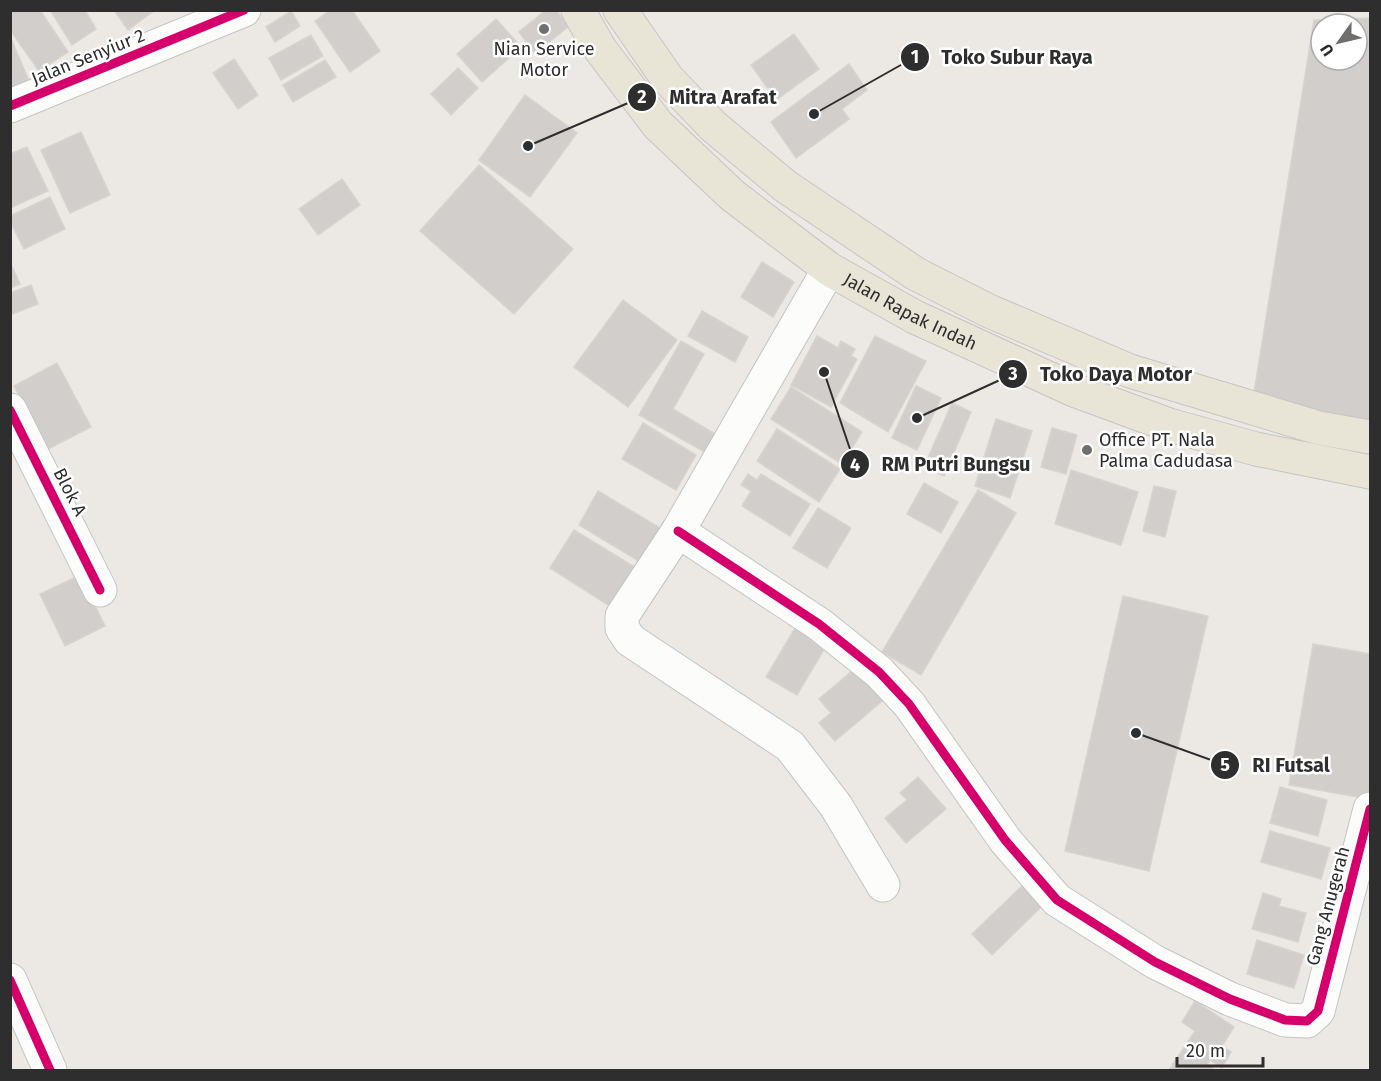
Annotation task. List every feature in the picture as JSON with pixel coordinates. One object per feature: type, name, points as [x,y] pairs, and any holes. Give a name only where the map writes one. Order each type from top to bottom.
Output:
[{"type":"main road","name":"Jalan Rapak Indah","points":[[578,10],[600,48],[657,125],[732,195],[829,269],[915,317],[1074,390],[1170,425],[1256,449],[1371,472]]},
{"type":"main road","name":"Jalan Rapak Indah","points":[[620,10],[667,78],[713,126],[785,186],[916,274],[989,311],[1130,371],[1319,428],[1371,437]]},
{"type":"street","name":"Jalan Senyiur 2","points":[[10,106],[187,21],[244,10]]},
{"type":"street","points":[[829,269],[678,531],[622,616],[622,628],[630,640],[790,746],[836,806],[883,885]]},
{"type":"street","name":"Blok A","points":[[10,410],[100,590]]},
{"type":"street","name":"Gang Anugerah","points":[[678,531],[819,624],[879,672],[909,704],[1005,840],[1057,900],[1155,962],[1230,999],[1285,1020],[1307,1022],[1318,1011],[1371,809]]},
{"type":"street","points":[[10,980],[50,1071]]},
{"type":"building","points":[[10,10],[40,10],[68,52],[39,71],[10,30]]},
{"type":"building","points":[[50,10],[85,10],[96,29],[72,45]]},
{"type":"building","points":[[114,10],[155,10],[128,30]]},
{"type":"building","points":[[331,10],[352,10],[380,51],[350,72],[315,21]]},
{"type":"building","name":"Nian Service Motor","points":[[546,10],[556,10],[569,26],[535,54],[519,32]]},
{"type":"building","points":[[291,11],[300,26],[275,42],[266,27]]},
{"type":"building","points":[[1370,18],[1370,422],[1253,399],[1309,51],[1309,72],[1369,72]]},
{"type":"building","points":[[496,19],[521,47],[482,82],[457,54]]},
{"type":"building","points":[[794,34],[819,69],[776,100],[751,65]]},
{"type":"building","points":[[311,35],[323,56],[281,80],[269,58]]},
{"type":"building","points":[[10,41],[12,41],[29,81],[10,88]]},
{"type":"building","points":[[234,59],[258,95],[238,109],[213,73]]},
{"type":"building","points":[[325,60],[336,77],[293,102],[283,85]]},
{"type":"building","points":[[849,64],[867,90],[842,109],[849,119],[796,158],[771,122]]},
{"type":"building","points":[[458,68],[478,88],[451,115],[431,94]]},
{"type":"building","points":[[525,95],[577,133],[530,197],[479,160]]},
{"type":"building","points":[[81,132],[110,195],[70,213],[41,150]]},
{"type":"building","points":[[27,147],[48,191],[10,208],[10,154]]},
{"type":"building","points":[[479,165],[573,249],[514,314],[420,231]]},
{"type":"building","points":[[342,179],[360,205],[318,235],[299,209]]},
{"type":"building","points":[[50,197],[65,229],[24,249],[10,221],[10,216]]},
{"type":"building","points":[[10,262],[20,284],[10,288]]},
{"type":"building","points":[[762,262],[794,282],[773,317],[741,297]]},
{"type":"building","points":[[31,285],[38,304],[10,315],[10,293]]},
{"type":"building","points":[[623,300],[677,340],[628,407],[574,367]]},
{"type":"building","points":[[702,311],[748,337],[735,362],[688,336]]},
{"type":"building","points":[[817,336],[838,348],[841,341],[855,349],[851,356],[857,359],[831,407],[791,385]]},
{"type":"building","points":[[875,336],[926,361],[888,432],[840,403]]},
{"type":"building","points":[[681,341],[704,354],[673,409],[727,441],[717,459],[639,415]]},
{"type":"building","points":[[57,363],[91,427],[48,449],[14,386]]},
{"type":"building","points":[[916,386],[941,398],[917,450],[892,438]]},
{"type":"building","points":[[791,387],[862,432],[842,464],[771,419]]},
{"type":"building","points":[[952,403],[971,412],[944,476],[924,467]]},
{"type":"building","points":[[996,419],[1032,431],[1010,498],[975,486]]},
{"type":"building","points":[[643,423],[696,455],[676,490],[622,459]]},
{"type":"building","points":[[1052,428],[1077,435],[1066,474],[1041,467]]},
{"type":"building","points":[[777,429],[840,469],[819,502],[757,461]]},
{"type":"building","points":[[1071,470],[1138,492],[1121,545],[1055,524]]},
{"type":"building","points":[[748,474],[757,480],[761,474],[810,504],[790,536],[742,506],[751,491],[741,485]]},
{"type":"building","points":[[924,483],[958,502],[941,533],[907,514]]},
{"type":"building","points":[[1154,486],[1176,491],[1165,537],[1143,531]]},
{"type":"building","points":[[978,490],[1016,513],[921,675],[882,652]]},
{"type":"building","points":[[598,491],[667,532],[647,566],[579,525]]},
{"type":"building","points":[[818,508],[851,528],[827,568],[793,548]]},
{"type":"building","points":[[574,530],[646,574],[622,614],[550,568]]},
{"type":"building","points":[[80,575],[105,626],[65,646],[40,594]]},
{"type":"building","points":[[1123,596],[1208,616],[1149,871],[1065,851]]},
{"type":"building","points":[[801,618],[832,636],[797,695],[766,677]]},
{"type":"building","points":[[1313,644],[1370,654],[1370,799],[1289,785]]},
{"type":"building","points":[[859,665],[887,697],[835,741],[819,723],[831,713],[819,699]]},
{"type":"building","points":[[918,777],[946,809],[906,843],[885,818],[907,800],[900,793]]},
{"type":"building","points":[[1280,787],[1327,800],[1318,836],[1270,823]]},
{"type":"building","points":[[1270,831],[1330,848],[1321,879],[1261,862]]},
{"type":"building","points":[[1022,886],[1042,906],[992,955],[972,934]]},
{"type":"building","points":[[1263,893],[1281,899],[1279,906],[1306,913],[1298,942],[1252,929]]},
{"type":"building","points":[[1257,940],[1304,955],[1294,988],[1247,974]]},
{"type":"building","points":[[1195,1001],[1234,1027],[1222,1046],[1231,1052],[1222,1068],[1210,1060],[1207,1065],[1215,1070],[1169,1070],[1195,1031],[1182,1022]]},
{"type":"cycle path","points":[[10,106],[244,10]]},
{"type":"cycle path","points":[[10,410],[100,590]]},
{"type":"cycle path","points":[[678,531],[819,624],[879,672],[909,704],[1005,840],[1057,900],[1155,962],[1230,999],[1285,1020],[1307,1021],[1318,1011],[1370,809]]},
{"type":"cycle path","points":[[10,980],[50,1070]]},
{"type":"place","name":"Nian Service Motor","points":[[544,29]]},
{"type":"place","name":"Toko Subur Raya","points":[[814,114]]},
{"type":"place","name":"Mitra Arafat","points":[[528,146]]},
{"type":"place","name":"RM Putri Bungsu","points":[[824,372]]},
{"type":"place","name":"Toko Daya Motor","points":[[917,418]]},
{"type":"place","name":"Office PT. Nala Palma Cadudasa","points":[[1087,450]]},
{"type":"place","name":"RI Futsal","points":[[1136,733]]}]
